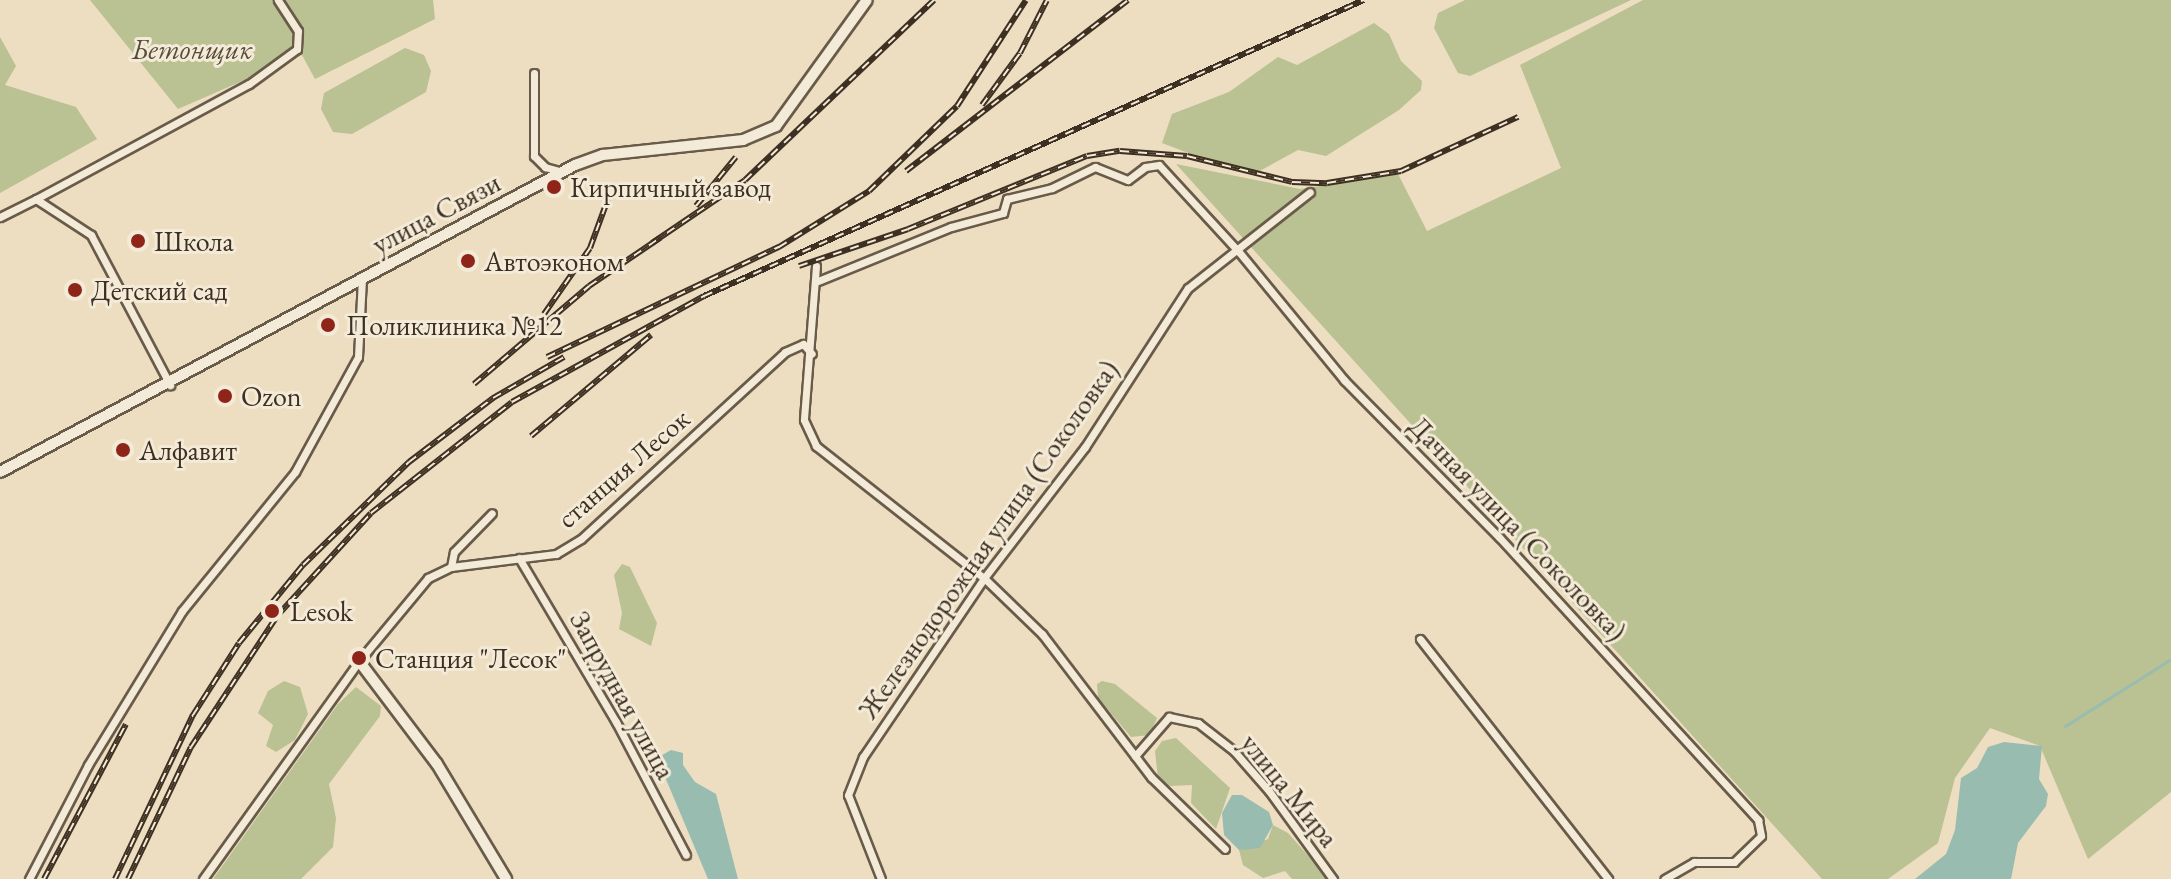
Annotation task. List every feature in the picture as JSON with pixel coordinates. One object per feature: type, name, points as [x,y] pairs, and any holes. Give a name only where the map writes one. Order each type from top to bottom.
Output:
[{"type":"street","points":[[0,217],[249,84],[297,49],[298,31],[278,0]]},
{"type":"street","name":"улица Связи","points":[[0,472],[170,385],[562,172],[603,155],[743,140],[776,126],[867,0]]},
{"type":"street","points":[[534,73],[534,156],[545,167],[562,172]]},
{"type":"street","name":"Дачная улица (Соколовка)","points":[[818,281],[951,227],[1003,213],[1007,199],[1052,188],[1095,167],[1128,180],[1145,167],[1159,165],[1239,252],[1344,380],[1499,537],[1732,787],[1758,820],[1761,836],[1734,862],[1694,862],[1665,879]]},
{"type":"street","name":"Железнодорожная улица (Соколовка)","points":[[881,879],[849,805],[849,786],[984,578],[1085,447],[1188,288],[1212,264],[1239,252],[1310,192]]},
{"type":"street","points":[[36,199],[91,235],[170,385]]},
{"type":"street","points":[[816,266],[818,281],[804,420],[816,446],[984,578],[1042,634],[1135,756],[1225,849]]},
{"type":"street","points":[[29,879],[88,765],[182,611],[295,472],[358,357],[362,279]]},
{"type":"street","name":"станция Лесок","points":[[203,879],[359,661],[428,578],[451,567],[556,554],[581,539],[785,352],[803,344],[812,354]]},
{"type":"street","points":[[451,567],[454,552],[492,513]]},
{"type":"street","name":"Запрудная улица","points":[[519,558],[616,722],[686,855]]},
{"type":"street","points":[[1420,639],[1608,879]]},
{"type":"street","points":[[359,661],[437,764],[506,879]]},
{"type":"street","name":"улица Мира","points":[[1135,756],[1169,717],[1198,723],[1251,771],[1333,879]]},
{"type":"green space","name":"Бетонщик","points":[[90,0],[433,0],[435,19],[315,79],[302,55],[178,109]]},
{"type":"green space","points":[[1465,0],[1631,0],[1470,76],[1458,73],[1434,28],[1438,13]]},
{"type":"green space","points":[[1643,0],[2171,0],[2171,792],[2088,859],[2040,746],[1990,728],[1955,778],[1938,843],[1888,879],[1822,879],[1176,164],[1300,189],[1398,174],[1427,231],[1561,168],[1520,65]]},
{"type":"green space","points":[[1374,23],[1389,34],[1401,61],[1422,81],[1421,90],[1399,110],[1326,156],[1298,150],[1256,173],[1233,170],[1162,143],[1172,114],[1229,92],[1278,57],[1297,65]]},
{"type":"green space","points":[[0,37],[16,66],[5,85],[76,107],[97,139],[0,193]]},
{"type":"green space","points":[[405,48],[424,55],[431,71],[426,92],[352,134],[333,132],[321,109],[324,93]]},
{"type":"green space","points":[[622,564],[630,567],[657,623],[651,646],[619,629],[622,613],[614,575]]},
{"type":"green space","points":[[284,681],[300,687],[308,714],[295,740],[276,752],[266,746],[273,725],[258,713],[268,691]]},
{"type":"green space","points":[[1102,681],[1115,684],[1157,718],[1150,735],[1131,737],[1098,698],[1097,684]]},
{"type":"green space","points":[[356,687],[381,706],[380,716],[329,784],[336,818],[333,847],[301,879],[213,879],[338,704]]},
{"type":"green space","points":[[1176,738],[1230,788],[1216,829],[1191,803],[1192,785],[1170,786],[1158,779],[1155,751],[1162,741]]},
{"type":"green space","points":[[1273,825],[1288,833],[1329,879],[1292,879],[1285,871],[1263,878],[1243,865],[1239,850],[1268,839]]},
{"type":"water","points":[[2004,742],[2042,746],[2039,779],[2048,794],[2046,806],[2018,843],[2011,879],[1915,879],[1946,854],[1955,830],[1961,778],[1977,768],[1988,747]]},
{"type":"water","points":[[671,750],[683,753],[683,765],[695,782],[716,794],[738,879],[708,879],[657,758]]},
{"type":"water","points":[[1232,795],[1242,795],[1269,812],[1273,825],[1260,848],[1239,850],[1224,835],[1222,813]]},
{"type":"waterway","points":[[2065,726],[2171,659]]},
{"type":"railway","points":[[652,243],[745,180],[934,0]]},
{"type":"railway","points":[[547,357],[779,247],[869,191],[957,106],[1026,0]]},
{"type":"railway","points":[[982,105],[1020,53],[1047,0]]},
{"type":"railway","points":[[906,171],[1128,0]]},
{"type":"railway","points":[[128,879],[191,747],[277,616],[371,513],[512,402],[704,296],[1364,0]]},
{"type":"railway","points":[[799,266],[908,229],[1087,156],[1120,151],[1187,156],[1292,182],[1327,183],[1401,171],[1518,117]]},
{"type":"railway","points":[[696,206],[736,157]]},
{"type":"railway","points":[[544,314],[590,248],[609,196]]},
{"type":"railway","points":[[474,384],[589,286],[660,238]]},
{"type":"railway","points":[[531,436],[651,335]]},
{"type":"railway","points":[[115,879],[193,715],[239,643],[303,565],[409,462],[493,398],[564,357]]},
{"type":"railway","points":[[44,879],[126,724]]},
{"type":"place","name":"Кирпичный завод","points":[[554,187]]},
{"type":"place","name":"Школа","points":[[138,241]]},
{"type":"place","name":"Автоэконом","points":[[468,261]]},
{"type":"place","name":"Детский сад","points":[[75,290]]},
{"type":"place","name":"Поликлиника №12","points":[[328,325]]},
{"type":"place","name":"Ozon","points":[[225,396]]},
{"type":"place","name":"Алфавит","points":[[123,450]]},
{"type":"place","name":"Lesok","points":[[272,611]]},
{"type":"place","name":"Станция \"Лесок\"","points":[[359,658]]}]
